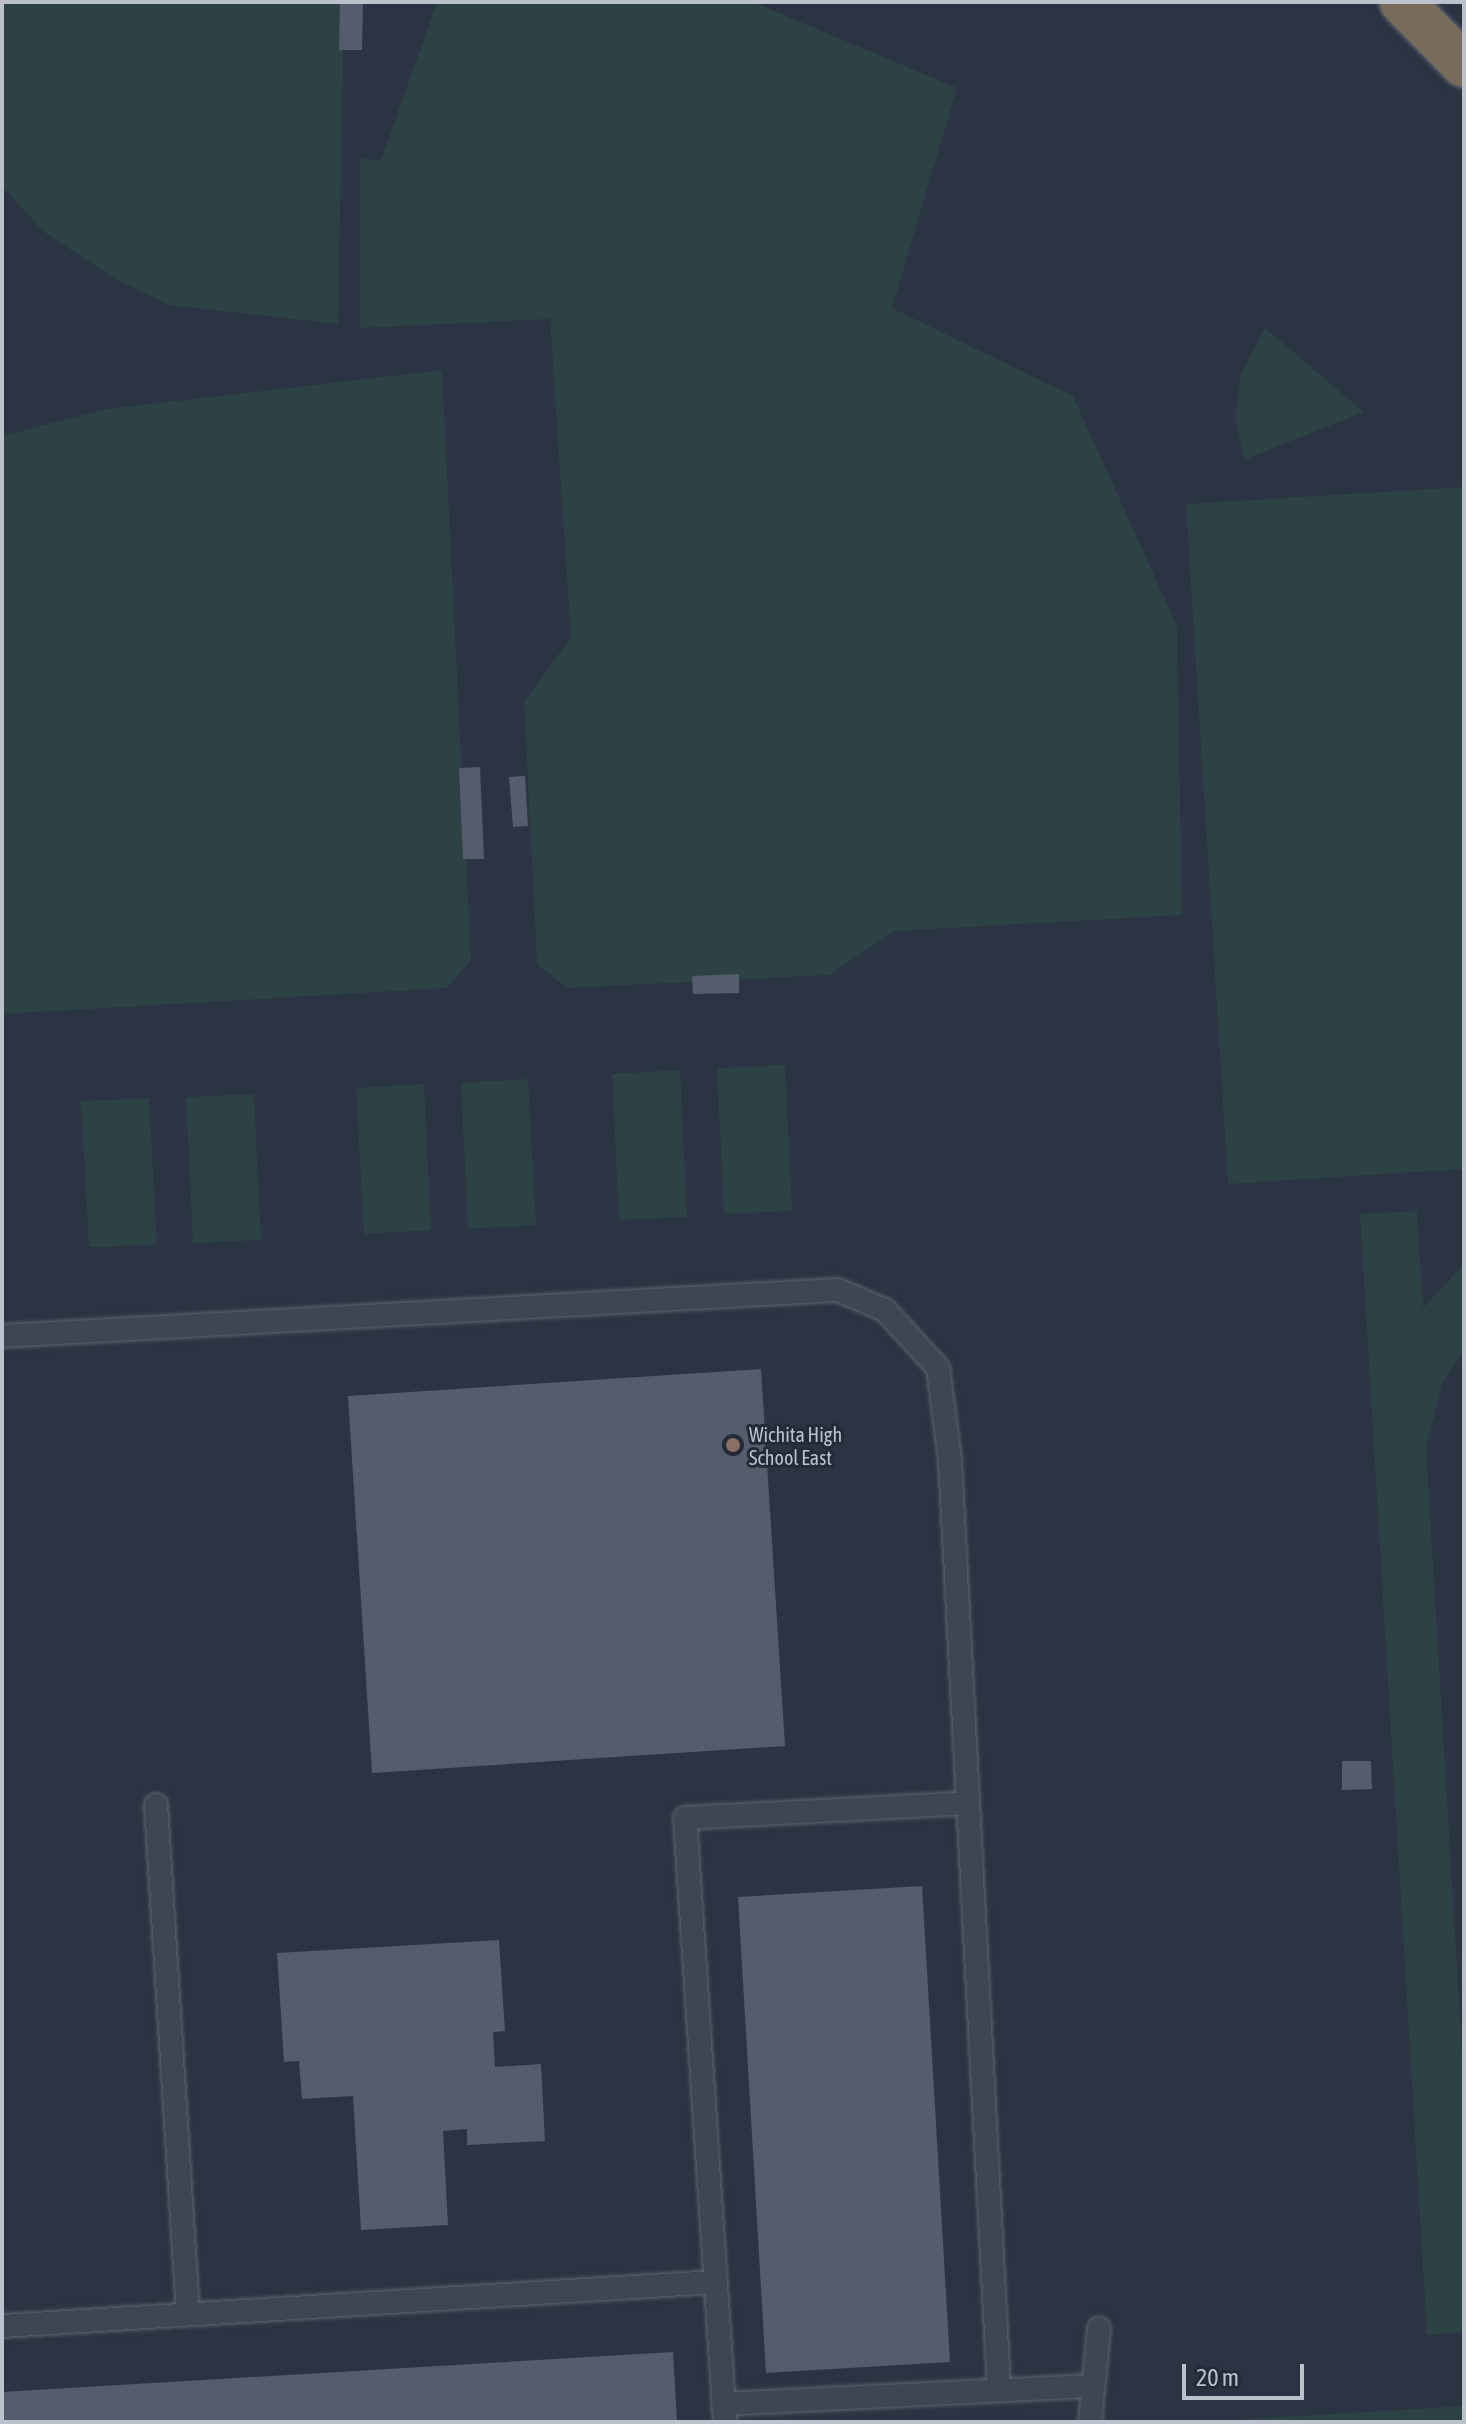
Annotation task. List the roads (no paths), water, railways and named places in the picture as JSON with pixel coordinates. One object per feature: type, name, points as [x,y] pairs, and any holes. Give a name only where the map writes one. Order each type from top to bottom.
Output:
[{"type":"highway","points":[[1402,2],[1464,65]]},
{"type":"lane","points":[[2,1336],[838,1290],[885,1310],[938,1368],[950,1460],[999,2390]]},
{"type":"lane","points":[[968,1803],[685,1818],[724,2413],[999,2390],[1090,2386]]},
{"type":"lane","points":[[156,1805],[188,2314]]},
{"type":"lane","points":[[2,2326],[715,2282]]},
{"type":"lane","points":[[1090,2422],[1090,2386],[1099,2328]]},
{"type":"place","name":"Wichita High School East","points":[[733,1445]]}]
